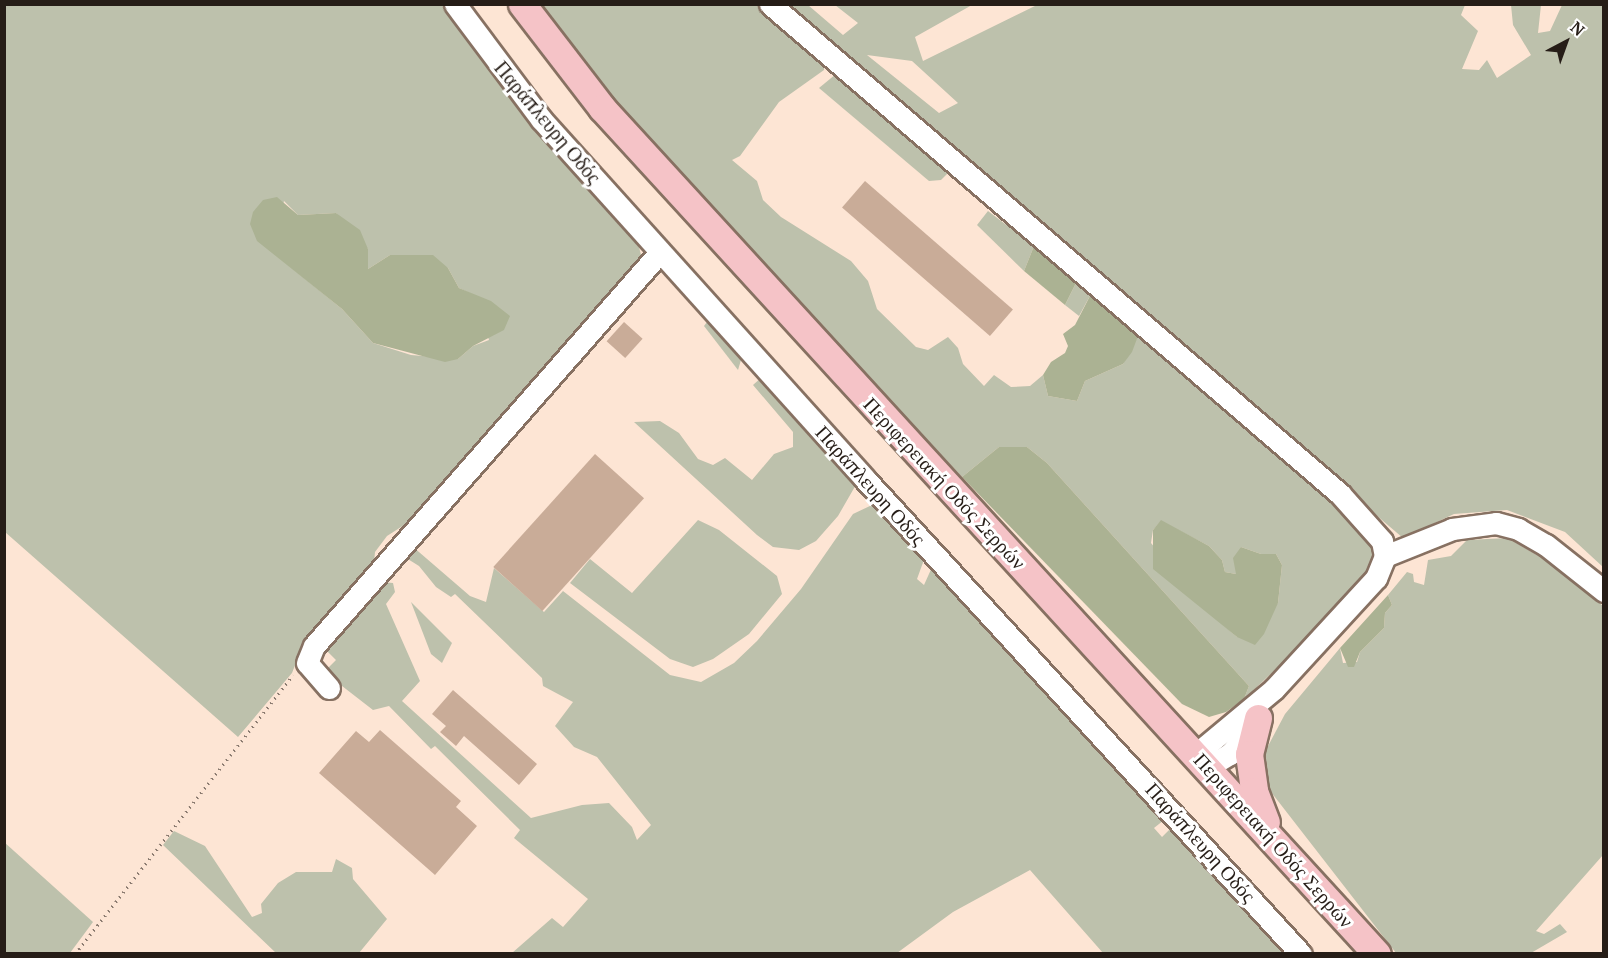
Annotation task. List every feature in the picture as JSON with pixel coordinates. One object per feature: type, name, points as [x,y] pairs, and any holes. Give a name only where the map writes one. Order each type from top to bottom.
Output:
[{"type":"main road","name":"Περιφερειακή Οδός Σερρών","points":[[522,4],[609,117],[1202,760],[1377,954]]},
{"type":"main road","points":[[1258,718],[1249,754],[1250,773],[1274,839]]},
{"type":"street","name":"Παράπλευρη Οδός","points":[[455,4],[541,119],[1301,954]]},
{"type":"street","points":[[770,4],[1340,494],[1373,527],[1385,556],[1376,578],[1274,688],[1202,760]]},
{"type":"street","points":[[329,688],[310,669],[308,657],[660,252]]},
{"type":"street","points":[[1385,556],[1452,529],[1496,523],[1518,528],[1546,545],[1604,591]]},
{"type":"street","points":[[1202,760],[1230,753],[1258,718],[1274,688]]},
{"type":"path","points":[[75,954],[308,657]]},
{"type":"green space","points":[[5,5],[446,5],[639,247],[643,263],[412,520],[387,536],[375,552],[373,574],[303,645],[292,673],[238,737],[5,532]],"holes":[[[284,201],[298,215],[336,213],[368,249],[368,269],[390,255],[448,268],[459,288],[474,295],[489,340],[473,346],[458,359],[411,355],[373,343],[342,309],[271,251]]]},
{"type":"green space","points":[[541,5],[758,5],[825,61],[824,70],[779,102],[740,156],[732,160],[757,181],[763,200],[781,217],[851,261],[868,281],[877,309],[916,347],[928,350],[948,337],[958,348],[963,364],[984,386],[994,375],[1011,387],[1030,386],[1043,375],[1048,396],[1077,401],[1085,381],[1123,364],[1138,336],[1337,503],[1376,547],[1373,564],[1306,641],[1244,699],[1249,686],[1047,463],[1027,447],[999,447],[962,477],[644,137]],"holes":[[[1161,521],[1209,546],[1222,560],[1225,572],[1236,574],[1241,547],[1261,554],[1276,554],[1282,565],[1278,603],[1237,637],[1207,611],[1151,543],[1153,530]]]},
{"type":"green space","points":[[779,5],[808,5],[843,35],[858,23],[835,5],[972,5],[915,37],[923,61],[1037,5],[1465,5],[1461,15],[1478,31],[1462,69],[1479,70],[1487,60],[1497,78],[1531,55],[1513,25],[1511,5],[1541,5],[1538,33],[1550,31],[1562,5],[1603,5],[1603,567],[1565,532],[1507,510],[1454,514],[1403,538]],"holes":[[[867,55],[912,61],[958,103],[939,113]]]},
{"type":"green space","points":[[836,74],[948,173],[941,180],[929,181],[819,88]]},
{"type":"green space","points":[[277,197],[298,215],[336,213],[360,230],[368,249],[368,269],[390,255],[433,255],[448,268],[459,288],[491,301],[510,316],[504,330],[473,346],[458,359],[445,362],[373,343],[342,309],[257,241],[250,224],[253,212],[263,200]]},
{"type":"green space","points":[[988,211],[1034,246],[1024,271],[977,225]]},
{"type":"green space","points":[[1034,246],[1077,281],[1065,305],[1024,271]]},
{"type":"green space","points":[[1077,281],[1091,294],[1079,316],[1065,305]]},
{"type":"green space","points":[[1091,294],[1138,336],[1132,352],[1123,364],[1085,381],[1077,401],[1048,396],[1043,375],[1051,362],[1065,353],[1068,346],[1063,334],[1075,325]]},
{"type":"green space","points":[[710,318],[735,347],[741,360],[738,370],[704,326]]},
{"type":"green space","points":[[762,377],[857,483],[838,516],[816,541],[799,550],[773,547],[757,535],[634,422],[660,421],[679,433],[698,459],[713,465],[725,458],[752,480],[774,454],[793,447],[793,432],[753,385]]},
{"type":"green space","points":[[999,447],[1027,447],[1047,463],[1249,686],[1244,699],[1226,712],[1209,717],[1182,704],[962,477]]},
{"type":"green space","points":[[872,505],[925,557],[917,579],[924,585],[933,565],[1164,820],[1154,828],[1162,837],[1172,827],[1286,953],[1103,953],[1030,870],[953,912],[897,953],[512,953],[552,918],[563,927],[588,899],[514,838],[520,830],[435,746],[431,749],[389,706],[373,710],[324,672],[336,660],[323,647],[382,582],[393,583],[395,592],[386,604],[420,681],[402,701],[531,818],[582,805],[609,803],[632,827],[637,840],[651,825],[597,757],[574,747],[555,726],[573,702],[543,686],[542,678],[455,594],[451,597],[436,587],[419,566],[403,556],[412,546],[470,596],[486,602],[494,568],[544,612],[563,591],[670,675],[701,682],[734,663],[757,641],[801,589],[853,514]]},
{"type":"green space","points":[[698,520],[719,530],[777,576],[782,594],[749,634],[713,659],[693,667],[670,659],[570,583],[590,559],[632,593]]},
{"type":"green space","points":[[1161,520],[1209,546],[1222,560],[1225,572],[1236,574],[1233,558],[1241,547],[1261,554],[1276,554],[1282,565],[1278,603],[1264,634],[1255,645],[1237,637],[1153,569],[1153,530]]},
{"type":"green space","points":[[1508,538],[1557,567],[1603,606],[1603,855],[1536,931],[1544,934],[1560,924],[1567,932],[1531,953],[1396,953],[1271,792],[1263,763],[1267,748],[1285,714],[1340,648],[1343,663],[1357,662],[1360,652],[1384,628],[1385,613],[1392,605],[1388,595],[1407,572],[1413,574],[1414,582],[1424,585],[1428,560],[1451,556],[1467,540]]},
{"type":"green space","points":[[1388,595],[1392,605],[1385,613],[1384,628],[1360,652],[1354,667],[1348,667],[1340,648]]},
{"type":"green space","points":[[411,602],[452,643],[442,663],[431,654]]},
{"type":"green space","points":[[174,831],[205,846],[252,917],[262,913],[261,904],[278,883],[296,872],[332,872],[336,859],[352,868],[353,879],[387,919],[359,953],[276,953],[163,845]]},
{"type":"green space","points":[[4,842],[93,922],[70,953],[5,953]]},
{"type":"building","points":[[865,181],[1013,310],[990,336],[842,207]]},
{"type":"building","points":[[624,322],[643,339],[625,358],[607,341]]},
{"type":"building","points":[[595,454],[644,498],[542,611],[493,567]]},
{"type":"building","points":[[453,690],[537,764],[519,785],[464,736],[456,746],[440,732],[446,726],[432,714]]},
{"type":"building","points":[[380,730],[461,801],[456,807],[477,826],[435,875],[319,773],[356,731],[369,742]]}]
